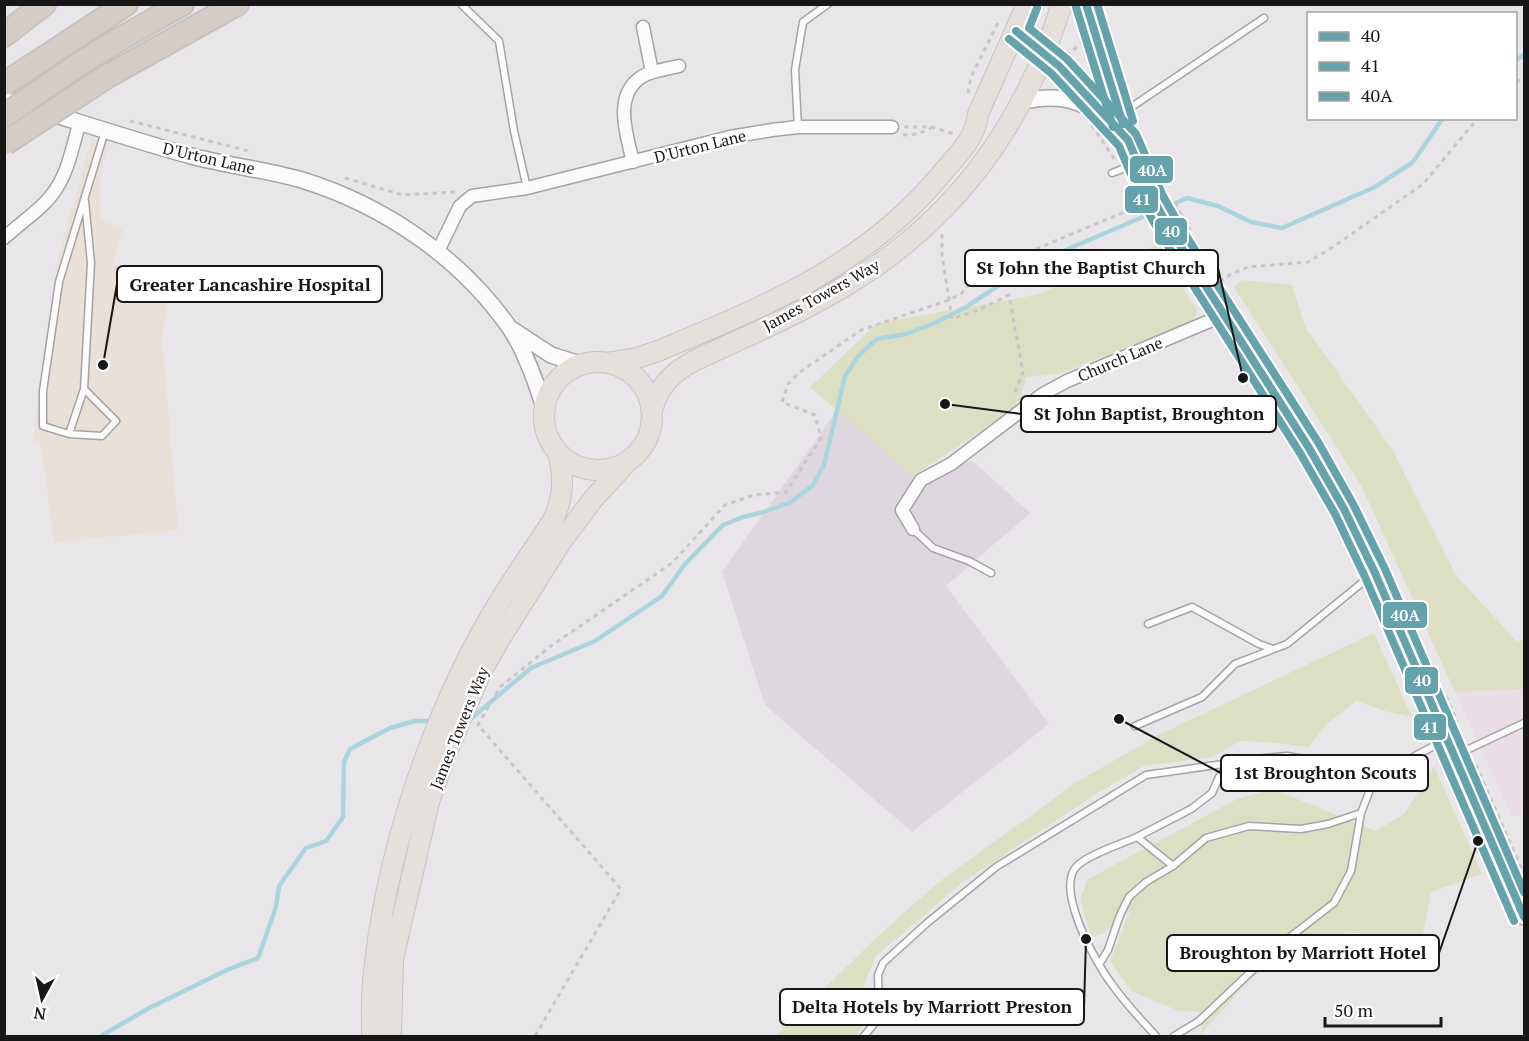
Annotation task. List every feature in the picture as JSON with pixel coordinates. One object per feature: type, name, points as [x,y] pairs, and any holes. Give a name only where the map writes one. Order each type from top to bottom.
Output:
[{"type":"highway","points":[[4,35],[45,4]]},
{"type":"highway","points":[[4,84],[126,4]]},
{"type":"highway","points":[[4,116],[76,66],[182,4]]},
{"type":"highway","points":[[5,143],[106,77],[237,4]]},
{"type":"main road","name":"James Towers Way","points":[[606,363],[637,358],[658,351],[747,313],[804,285],[865,248],[915,204],[976,129],[978,114],[1027,4]]},
{"type":"main road","name":"James Towers Way","points":[[652,410],[664,385],[682,368],[842,288],[903,246],[964,188],[984,163],[1023,101],[1045,54],[1062,4]]},
{"type":"main road","points":[[606,363],[623,368],[637,379],[647,393],[652,410],[650,433],[637,453],[614,468],[599,470],[584,468],[570,462],[558,452],[547,433],[545,410],[549,395],[568,371],[583,364],[606,363]]},
{"type":"main road","name":"James Towers Way","points":[[372,1036],[373,982],[390,879],[429,749],[454,686],[489,619],[559,508],[563,470],[558,452]]},
{"type":"main road","name":"James Towers Way","points":[[391,1036],[393,959],[429,802],[456,729],[498,640],[561,542],[594,498],[628,461]]},
{"type":"street","points":[[1086,4],[1118,120],[1139,162],[1148,203],[1164,219],[1309,448],[1344,509],[1375,573],[1524,916]]},
{"type":"street","points":[[643,27],[652,72]]},
{"type":"street","points":[[1016,31],[1118,120]]},
{"type":"street","points":[[633,162],[624,123],[624,105],[630,88],[642,76],[679,66]]},
{"type":"street","points":[[1023,101],[1049,98],[1068,99],[1118,120]]},
{"type":"street","name":"D'Urton Lane","points":[[4,99],[197,158],[284,175],[322,187],[385,216],[438,250],[476,288],[510,328],[535,378],[545,410]]},
{"type":"street","points":[[4,238],[47,200],[56,188],[64,173],[80,122]]},
{"type":"street","name":"D'Urton Lane","points":[[472,196],[527,188],[730,138],[798,127],[892,127]]},
{"type":"street","points":[[438,250],[460,206],[472,196]]},
{"type":"street","name":"Church Lane","points":[[913,529],[902,510],[921,480],[951,464],[1043,394],[1067,381],[1224,315]]},
{"type":"street","name":"D'Urton Lane","points":[[510,328],[550,355],[583,364]]},
{"type":"lane","points":[[461,4],[499,41],[514,131],[527,188]]},
{"type":"lane","points":[[798,127],[795,70],[803,22],[828,4]]},
{"type":"lane","points":[[1118,120],[1264,18]]},
{"type":"lane","points":[[84,389],[116,421],[102,436],[69,434],[44,426],[43,391],[59,282],[105,131]]},
{"type":"lane","points":[[1112,173],[1139,162]]},
{"type":"lane","points":[[69,434],[84,389],[91,263],[84,198]]},
{"type":"lane","points":[[913,529],[933,548],[969,561],[991,573]]},
{"type":"lane","points":[[1135,726],[1202,697],[1235,664],[1287,644],[1375,573]]},
{"type":"lane","points":[[1148,624],[1192,607],[1259,644],[1274,649]]},
{"type":"lane","points":[[1455,756],[1524,723]]},
{"type":"lane","points":[[1174,1036],[1199,1021],[1277,947],[1334,903],[1351,871],[1361,813],[1371,787],[1415,756],[1448,739]]},
{"type":"lane","points":[[864,1036],[879,1014],[877,985],[883,963],[927,923],[996,867],[1146,775],[1287,756],[1333,769],[1371,787]]},
{"type":"lane","points":[[1156,1036],[1130,1009],[1109,981],[1083,934],[1071,902],[1072,876],[1077,866],[1191,809],[1212,793],[1219,777],[1232,763]]},
{"type":"lane","points":[[1100,963],[1108,950],[1129,897],[1146,882],[1173,866],[1206,838],[1250,826],[1301,829],[1328,824],[1361,813]]},
{"type":"lane","points":[[1137,837],[1173,866]]},
{"type":"path","points":[[1066,58],[1088,36]]},
{"type":"path","points":[[125,120],[255,153]]},
{"type":"path","points":[[1231,274],[1248,267],[1308,262],[1333,247],[1423,184],[1476,120]]},
{"type":"path","points":[[892,127],[932,127],[955,134]]},
{"type":"path","points":[[340,177],[403,195],[461,192],[472,196]]},
{"type":"path","points":[[535,1036],[621,889],[478,725],[500,687],[551,646],[672,563],[725,505],[754,495],[786,492],[821,438],[815,415],[782,402],[789,384],[800,372],[861,330],[950,302],[961,294],[976,274],[1148,203]]},
{"type":"path","points":[[1180,211],[1187,225]]},
{"type":"path","points":[[946,252],[942,255],[952,319],[1009,295],[1023,372],[1014,394]]},
{"type":"shaded area","points":[[92,137],[107,143],[99,189],[101,219],[123,229],[112,264],[170,283],[162,339],[178,530],[54,542],[41,444],[33,442],[57,262]]},
{"type":"shaded area","points":[[837,410],[913,476],[973,461],[1030,513],[946,586],[1049,724],[912,832],[765,705],[722,572]]},
{"type":"shaded area","points":[[1524,638],[1524,814],[1512,816],[1449,678]]},
{"type":"green space","points":[[1156,245],[1197,310],[1193,321],[1059,374],[1026,377],[1019,405],[913,476],[810,387],[877,323],[1036,295]]},
{"type":"green space","points":[[1242,280],[1292,285],[1306,328],[1392,449],[1456,575],[1517,642],[1524,638],[1524,689],[1455,692],[1362,487],[1234,287]]},
{"type":"green space","points":[[1237,311],[1291,396],[1288,399],[1234,313]]},
{"type":"green space","points":[[1294,402],[1340,480],[1337,482],[1291,404]]},
{"type":"green space","points":[[1348,494],[1460,735],[1455,736],[1344,497]]},
{"type":"green space","points":[[1374,633],[1412,717],[1356,701],[1328,723],[1308,747],[1240,741],[1213,757],[1144,766],[1098,793],[963,882],[876,956],[864,984],[871,1016],[856,1036],[775,1036],[879,935],[940,881],[1077,782],[1158,735]]},
{"type":"green space","points":[[1474,764],[1524,883],[1524,888],[1469,766]]},
{"type":"green space","points":[[1434,766],[1482,874],[1431,892],[1421,943],[1348,932],[1286,949],[1250,980],[1202,1033],[1199,1012],[1179,1011],[1131,991],[1110,961],[1130,911],[1102,934],[1091,936],[1080,899],[1088,879],[1237,799],[1273,789],[1376,831],[1405,813]]},
{"type":"waterway","points":[[1517,59],[1524,55]]},
{"type":"waterway","points":[[468,721],[531,668],[595,641],[662,596],[685,564],[723,525],[791,502],[813,485],[824,465],[845,376],[859,355],[877,339],[906,334],[935,323],[966,307],[1007,280],[1061,252],[1187,198],[1218,206],[1251,222],[1282,228],[1375,187],[1413,162],[1442,120]]},
{"type":"waterway","points":[[101,1036],[149,1008],[227,970],[258,958],[276,907],[279,886],[306,848],[326,841],[343,817],[344,762],[350,749],[390,728],[415,721],[433,721]]},
{"type":"transit line","name":"40","points":[[1086,4],[1123,124]]},
{"type":"transit line","name":"40A","points":[[1097,4],[1133,121]]},
{"type":"transit line","name":"41","points":[[1076,7],[1113,127]]},
{"type":"transit line","name":"40A","points":[[1037,8],[1029,28],[1067,59],[1136,134],[1163,196],[1181,228],[1318,442],[1353,504],[1385,569],[1524,892]]},
{"type":"transit line","name":"40","points":[[1016,31],[1059,66],[1128,140],[1154,201],[1172,233],[1309,448],[1344,509],[1375,573],[1524,917]]},
{"type":"transit line","name":"41","points":[[1009,39],[1052,74],[1119,146],[1144,205],[1163,238],[1300,453],[1335,514],[1365,577],[1514,921]]},
{"type":"place","name":"Greater Lancashire Hospital","points":[[103,365]]},
{"type":"place","name":"St John the Baptist Church","points":[[1243,378]]},
{"type":"place","name":"St John Baptist, Broughton","points":[[945,404]]},
{"type":"place","name":"1st Broughton Scouts","points":[[1119,719]]},
{"type":"place","name":"Broughton by Marriott Hotel","points":[[1478,841]]},
{"type":"place","name":"Delta Hotels by Marriott Preston","points":[[1086,939]]}]
